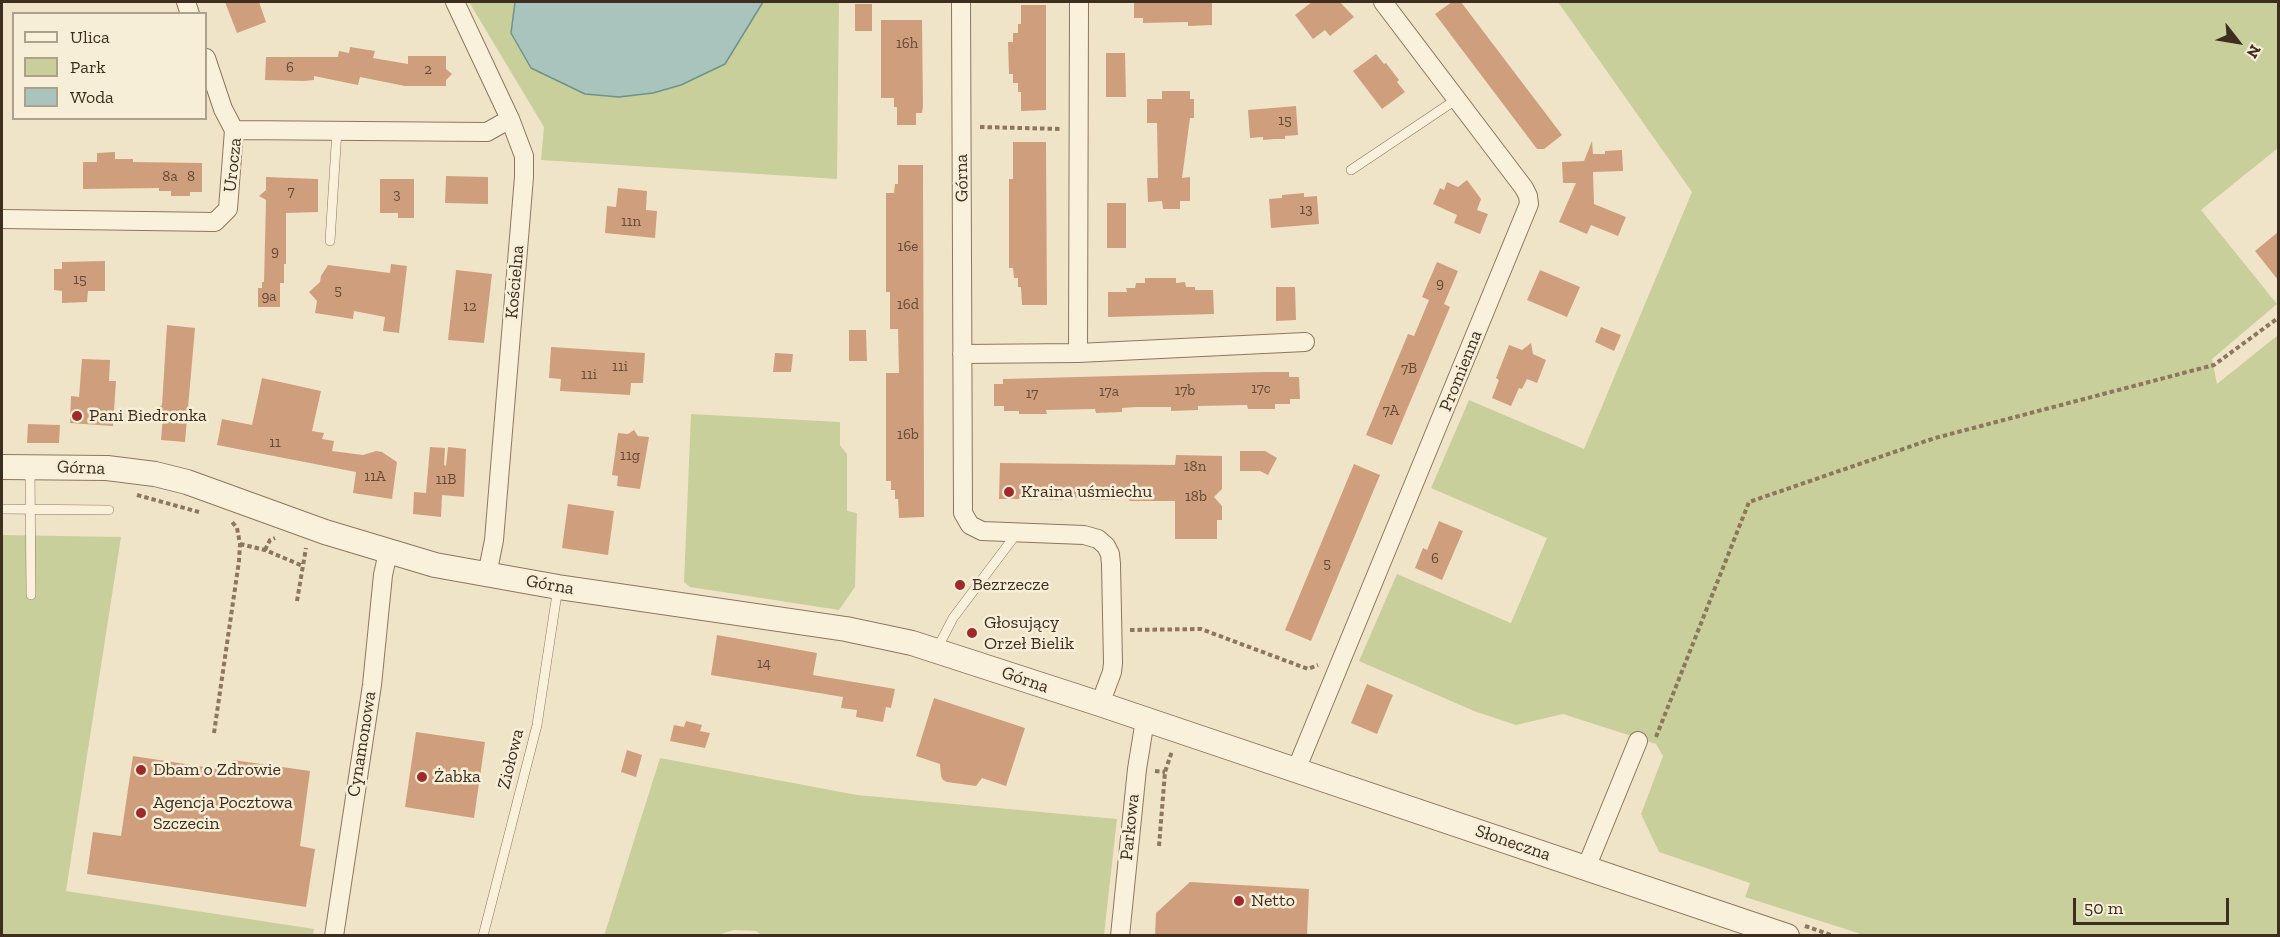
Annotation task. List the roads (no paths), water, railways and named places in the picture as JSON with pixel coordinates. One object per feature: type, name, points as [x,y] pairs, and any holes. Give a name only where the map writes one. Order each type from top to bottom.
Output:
[{"type":"street","name":"Kościelna","points":[[455,2],[510,119],[524,156],[494,540],[488,575]]},
{"type":"street","name":"Górna","points":[[961,2],[962,501],[965,517],[970,525],[978,530],[991,533],[1084,535],[1098,539],[1108,550],[1111,564],[1113,663],[1100,704]]},
{"type":"street","points":[[1078,2],[1078,353]]},
{"type":"street","name":"Promienna","points":[[1296,770],[1529,204],[1524,188],[1383,2]]},
{"type":"street","points":[[207,61],[223,109],[234,130]]},
{"type":"street","name":"Urocza","points":[[2,219],[215,222],[228,209],[234,130],[487,132],[510,119]]},
{"type":"street","points":[[962,354],[1078,353],[1305,342]]},
{"type":"street","name":"Górna","points":[[2,467],[107,468],[155,474],[187,482],[263,511],[435,565],[558,587],[884,636],[937,651],[1239,751]]},
{"type":"street","name":"Cynamonowa","points":[[334,936],[372,685],[383,575],[388,552]]},
{"type":"street","name":"Parkowa","points":[[1120,936],[1137,769],[1145,720]]},
{"type":"street","points":[[1586,868],[1646,741]]},
{"type":"street","name":"Słoneczna","points":[[1239,751],[1773,933]]},
{"type":"lane","points":[[1351,170],[1457,99]]},
{"type":"lane","points":[[330,241],[337,130]]},
{"type":"lane","points":[[30,467],[31,594]]},
{"type":"lane","points":[[2,509],[109,510]]},
{"type":"lane","points":[[937,651],[953,618],[1017,533]]},
{"type":"lane","name":"Ziołowa","points":[[483,936],[535,734],[558,587]]},
{"type":"water","points":[[515,2],[763,2],[725,64],[681,85],[653,93],[619,97],[585,94],[531,68],[511,33]]},
{"type":"place","name":"Pani Biedronka","points":[[77,416]]},
{"type":"place","name":"Kraina uśmiechu","points":[[1009,492]]},
{"type":"place","name":"Bezrzecze","points":[[960,585]]},
{"type":"place","name":"Głosujący Orzeł Bielik","points":[[972,633]]},
{"type":"place","name":"Dbam o Zdrowie","points":[[141,770]]},
{"type":"place","name":"Żabka","points":[[422,777]]},
{"type":"place","name":"Agencja Pocztowa Szczecin","points":[[141,813]]},
{"type":"place","name":"Netto","points":[[1239,901]]}]
